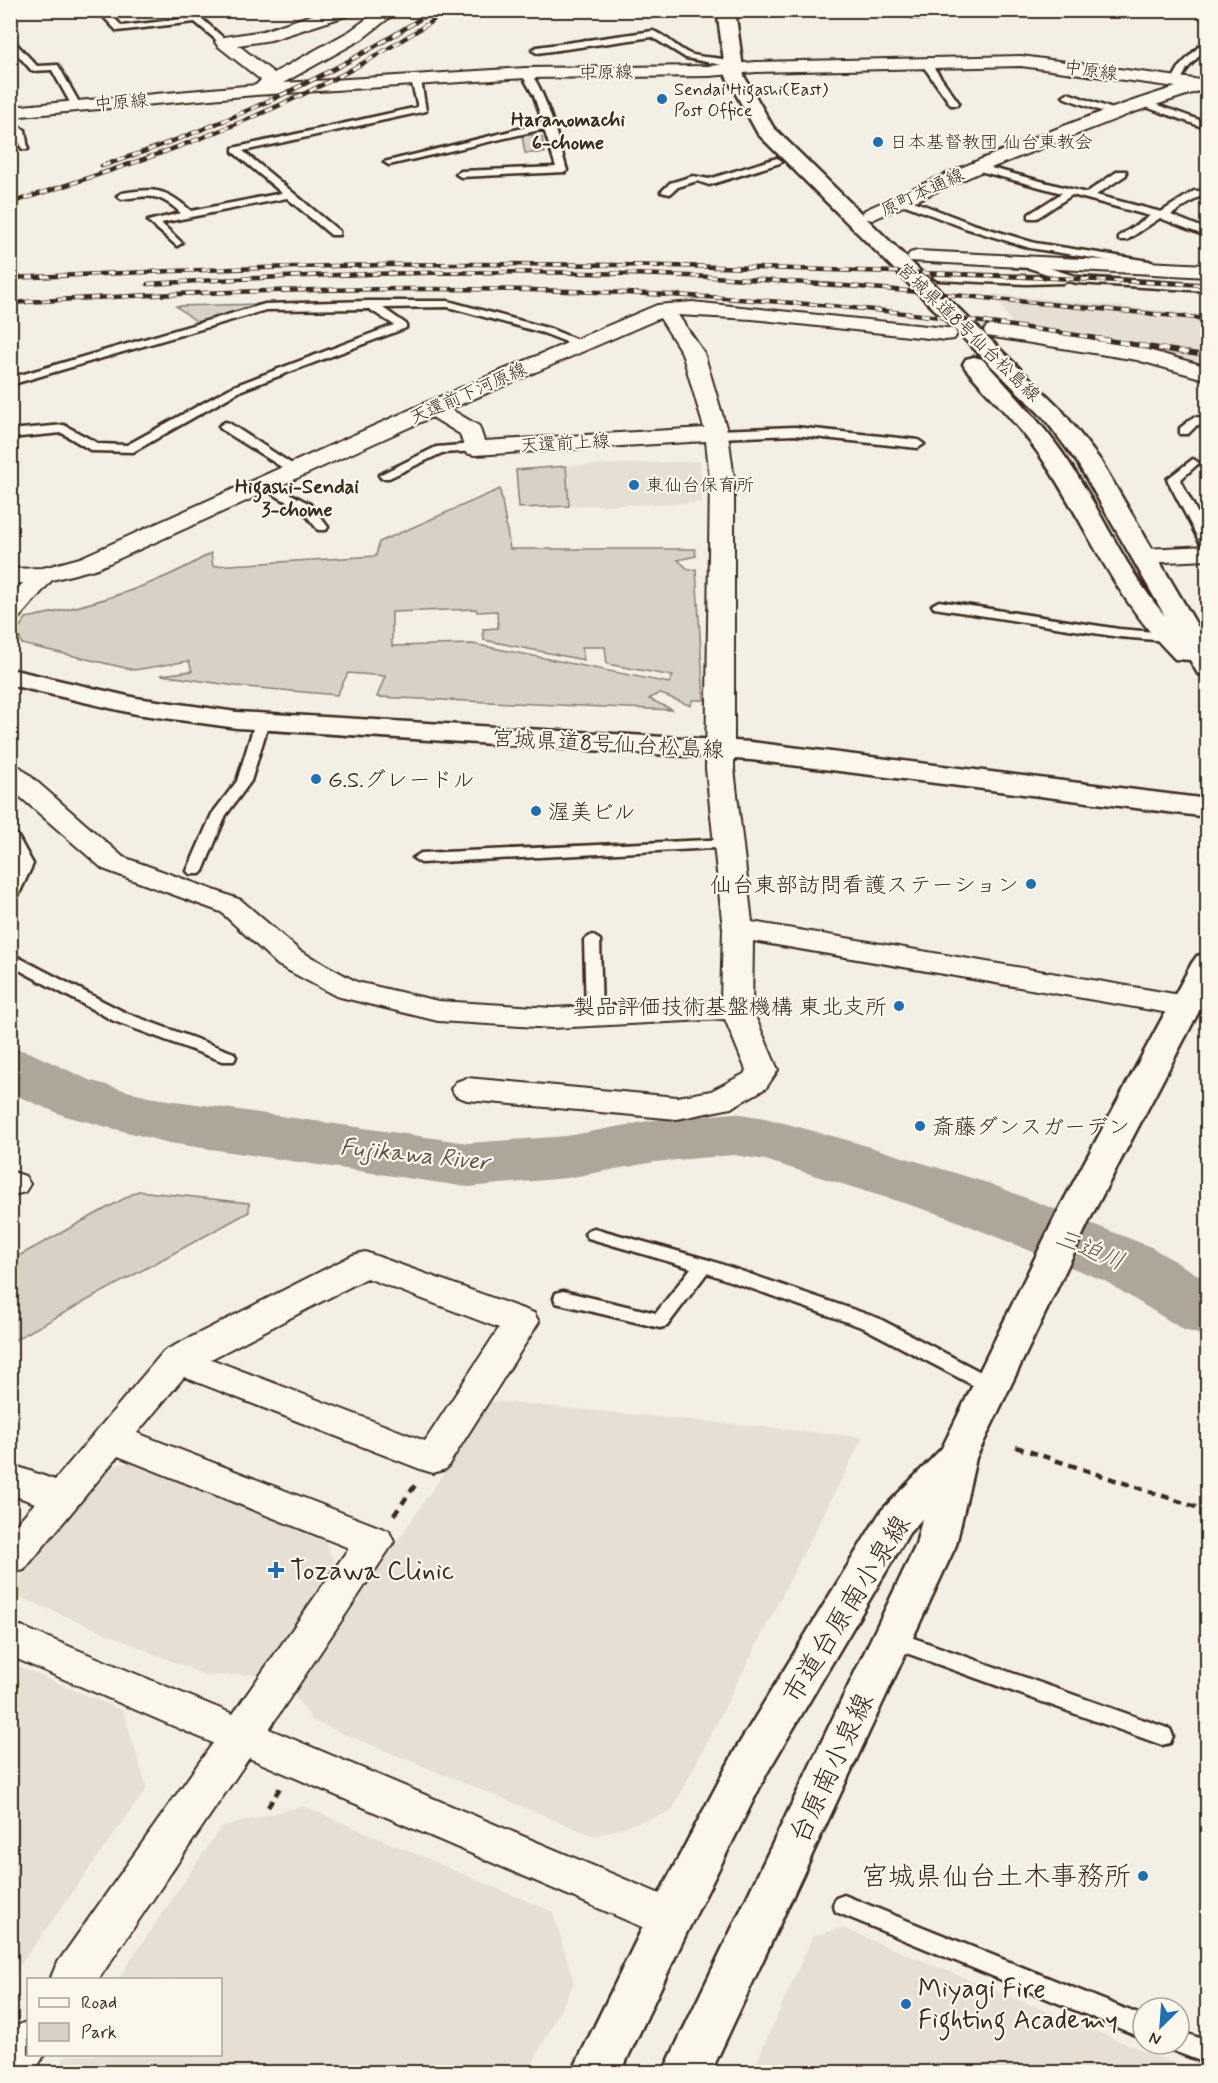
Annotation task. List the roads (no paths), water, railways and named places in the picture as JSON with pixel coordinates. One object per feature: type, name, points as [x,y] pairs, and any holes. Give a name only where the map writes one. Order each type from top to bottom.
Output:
[{"type":"main road","name":"宮城県道8号仙台松島線","points":[[726,10],[732,67],[742,92],[765,130],[1052,413],[1156,555],[1205,660]]},
{"type":"main road","points":[[765,130],[777,161],[842,234],[946,334],[1021,416],[1055,460],[1127,581],[1167,638],[1205,660]]},
{"type":"main road","points":[[765,130],[814,155],[1073,409],[1113,464],[1156,555]]},
{"type":"main road","name":"宮城県道8号仙台松島線","points":[[12,681],[190,715],[262,722],[722,749],[1208,808]]},
{"type":"main road","name":"市道台原南小泉線","points":[[596,2073],[670,1919],[752,1760],[895,1522],[957,1457],[1075,1213],[1208,963]]},
{"type":"main road","name":"台原南小泉線","points":[[687,2073],[936,1545],[957,1457]]},
{"type":"street","points":[[224,42],[265,36],[346,10]]},
{"type":"street","points":[[255,90],[356,35],[393,11]]},
{"type":"street","points":[[224,42],[273,81]]},
{"type":"street","name":"中原線","points":[[10,112],[255,90],[526,73],[732,67],[1021,61],[1204,84]]},
{"type":"street","name":"原町本通線","points":[[872,214],[976,167],[1115,113],[1204,84]]},
{"type":"street","points":[[918,258],[1208,271]]},
{"type":"street","name":"天還前下河原線","points":[[10,576],[43,575],[89,563],[433,408],[664,309],[692,308],[752,313],[946,334]]},
{"type":"street","points":[[467,1089],[677,1108],[720,1100],[755,1081],[762,1070],[736,1009],[738,929],[720,769],[722,749],[722,479],[717,434],[693,353],[664,309]]},
{"type":"street","points":[[995,331],[1083,343],[1141,354],[1208,374]]},
{"type":"street","points":[[433,408],[471,431],[474,448]]},
{"type":"street","name":"天還前上線","points":[[474,448],[717,434]]},
{"type":"street","points":[[1156,555],[1208,553]]},
{"type":"street","points":[[10,613],[43,575]]},
{"type":"street","points":[[10,773],[113,863],[231,906],[290,958],[347,989],[438,1011],[552,1018],[736,1009]]},
{"type":"street","points":[[738,929],[1186,1006]]},
{"type":"street","points":[[10,1559],[177,1360],[365,1264],[521,1322],[433,1459],[177,1360]]},
{"type":"street","points":[[73,1978],[375,1542],[111,1438]]},
{"type":"street","points":[[10,1478],[62,1498]]},
{"type":"street","points":[[10,1638],[670,1919]]},
{"type":"street","points":[[10,2068],[27,2043]]},
{"type":"lane","points":[[901,10],[932,18],[951,10]]},
{"type":"lane","points":[[104,13],[120,29],[197,19],[224,42]]},
{"type":"lane","points":[[537,50],[653,34],[666,38],[675,49],[694,58],[732,67]]},
{"type":"lane","points":[[10,40],[35,69],[55,67],[76,106]]},
{"type":"lane","points":[[1176,82],[1183,68],[1208,40]]},
{"type":"lane","points":[[926,63],[954,103]]},
{"type":"lane","points":[[461,174],[562,170],[539,96],[526,73]]},
{"type":"lane","points":[[335,232],[236,150],[423,109],[416,80]]},
{"type":"lane","points":[[1068,96],[1115,113]]},
{"type":"lane","points":[[1146,104],[1208,126]]},
{"type":"lane","points":[[10,126],[22,132],[25,147]]},
{"type":"lane","points":[[389,162],[548,126]]},
{"type":"lane","points":[[666,192],[674,185],[697,178],[709,182],[777,161]]},
{"type":"lane","points":[[976,167],[1160,216],[1208,234]]},
{"type":"lane","points":[[1088,197],[1122,173]]},
{"type":"lane","points":[[122,196],[155,192],[167,194],[189,214]]},
{"type":"lane","points":[[1033,216],[1070,192]]},
{"type":"lane","points":[[1123,238],[1198,193]]},
{"type":"lane","points":[[177,243],[153,221],[289,195]]},
{"type":"lane","points":[[904,201],[969,226],[1034,246],[1153,265],[1163,269]]},
{"type":"lane","points":[[918,258],[1030,265],[1077,280]]},
{"type":"lane","points":[[938,277],[1026,281],[1077,280],[1208,288]]},
{"type":"lane","points":[[10,434],[64,429],[96,448],[129,449],[238,388],[402,326],[369,304]]},
{"type":"lane","points":[[10,382],[265,307],[448,304],[547,331],[581,344]]},
{"type":"lane","points":[[1184,431],[1194,421],[1208,422]]},
{"type":"lane","points":[[225,426],[295,470]]},
{"type":"lane","points":[[717,434],[795,431],[918,444]]},
{"type":"lane","points":[[385,475],[440,450],[474,448]]},
{"type":"lane","points":[[1193,463],[1173,479],[1208,546]]},
{"type":"lane","points":[[264,484],[306,507],[322,527]]},
{"type":"lane","points":[[939,605],[1119,633],[1167,638]]},
{"type":"lane","points":[[195,871],[219,814],[244,781],[262,722]]},
{"type":"lane","points":[[10,835],[25,864],[10,896]]},
{"type":"lane","points":[[421,858],[730,844]]},
{"type":"lane","points":[[592,940],[594,1016]]},
{"type":"lane","points":[[10,958],[120,1017],[228,1057]]},
{"type":"lane","points":[[594,1234],[703,1265],[871,1323],[991,1386]]},
{"type":"lane","points":[[563,1298],[660,1321],[703,1265]]},
{"type":"lane","points":[[891,1639],[1162,1736]]},
{"type":"lane","points":[[844,1905],[1131,2022]]},
{"type":"lane","points":[[1191,2047],[1208,2053]]},
{"type":"waterway","name":"Fujikawa River","points":[[10,1067],[68,1094],[148,1118],[468,1165],[567,1157],[654,1141],[734,1134],[765,1139],[825,1155],[965,1199],[1128,1264],[1208,1313]]},
{"type":"railway","points":[[102,166],[188,135],[273,99],[355,57],[434,10]]},
{"type":"railway","points":[[10,203],[139,161],[224,129],[307,93],[360,65],[449,10]]},
{"type":"railway","points":[[10,278],[292,267],[555,264],[835,270],[1208,285]]},
{"type":"railway","points":[[148,284],[360,274],[501,272],[642,274],[837,285],[1208,319]]},
{"type":"railway","points":[[10,303],[285,290],[561,291],[698,296],[835,306],[972,321],[1109,340]]},
{"type":"railway","points":[[1099,339],[1208,356]]},
{"type":"place","name":"Sendai Higashi(East) Post Office","points":[[662,99]]},
{"type":"place","name":"日本基督教団 仙台東教会","points":[[878,142]]},
{"type":"place","name":"東仙台保育所","points":[[634,485]]},
{"type":"place","name":"G.S.グレードル","points":[[316,779]]},
{"type":"place","name":"渥美ビル","points":[[536,811]]},
{"type":"place","name":"仙台東部訪問看護ステーション","points":[[1031,884]]},
{"type":"place","name":"製品評価技術基盤機構 東北支所","points":[[899,1006]]},
{"type":"place","name":"斎藤ダンスガーデン","points":[[920,1126]]},
{"type":"place","name":"Tozawa Clinic","points":[[276,1570]]},
{"type":"place","name":"宮城県仙台土木事務所","points":[[1143,1876]]},
{"type":"place","name":"Miyagi Fire Fighting Academy","points":[[906,2004]]},
{"type":"district","name":"Haranomachi 6-chome","points":[[568,130]]},
{"type":"district","name":"Higashi-Sendai 3-chome","points":[[297,498]]},
{"type":"water label","name":"三迫川","points":[[1090,1249]]}]
